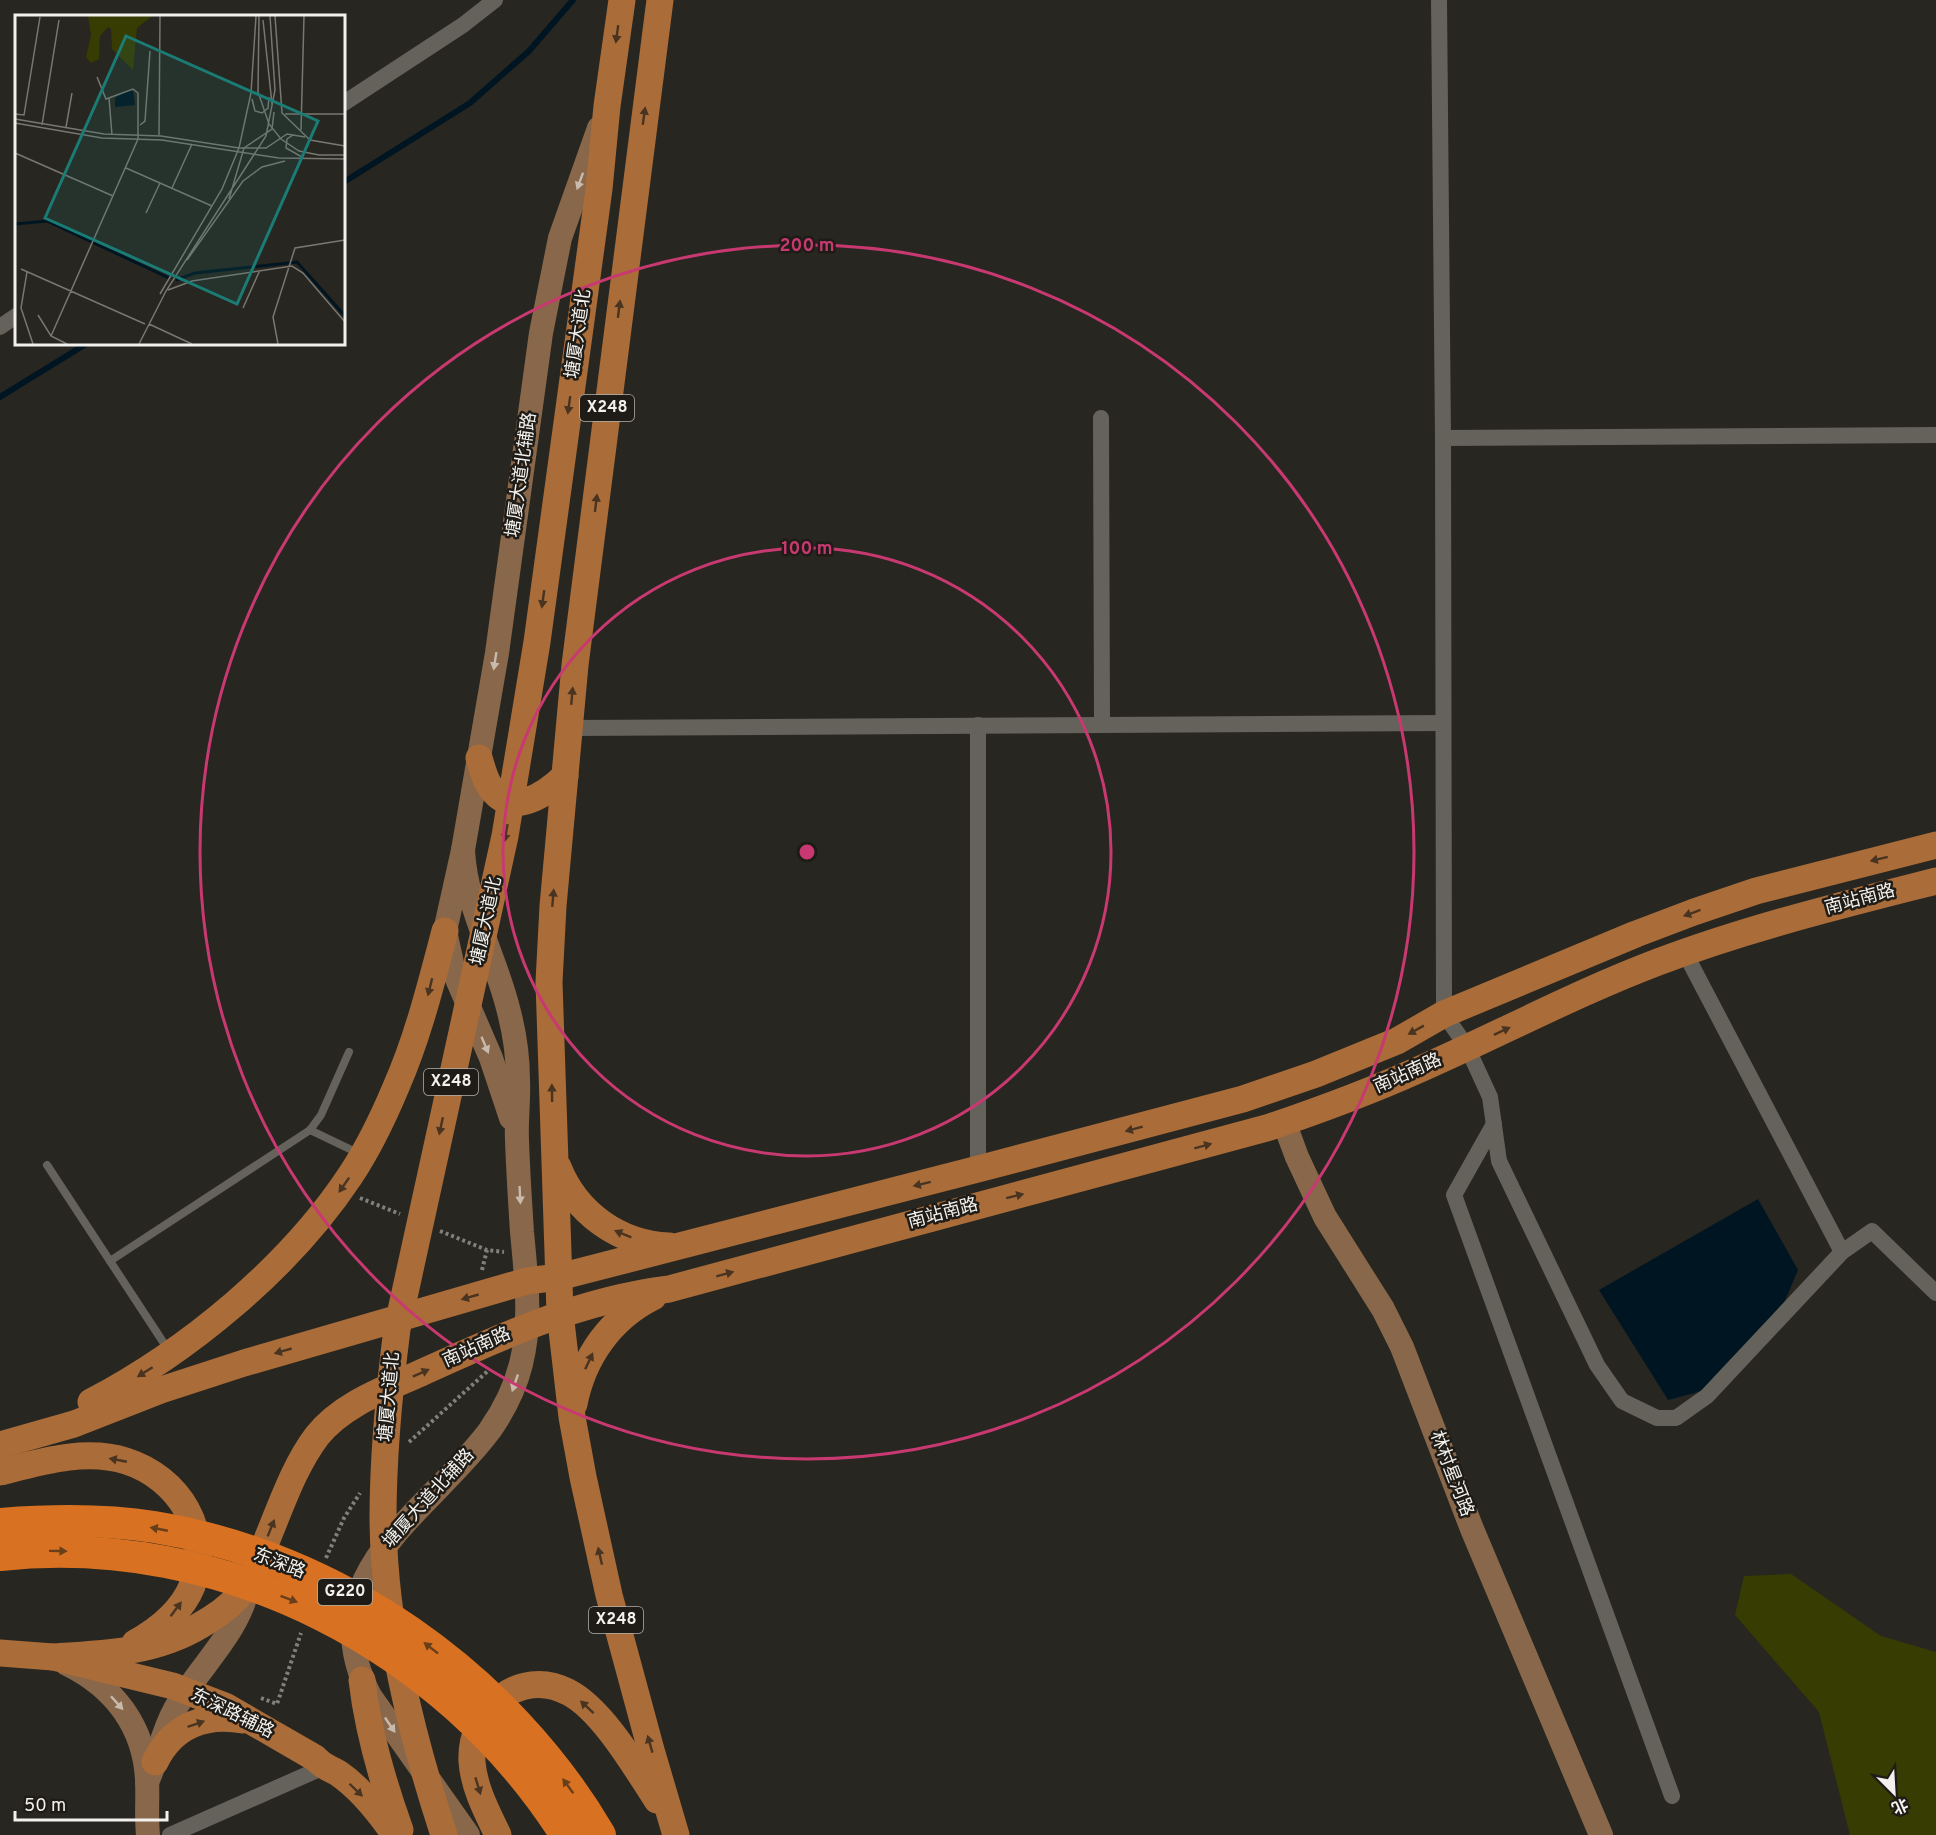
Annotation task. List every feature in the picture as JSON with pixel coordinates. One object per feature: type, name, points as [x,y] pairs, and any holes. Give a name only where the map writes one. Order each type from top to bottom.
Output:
[{"type":"highway","name":"东深路","points":[[0,1524],[49,1520],[154,1527],[249,1552],[327,1582],[408,1630],[488,1695],[549,1761],[600,1835]]},
{"type":"highway","name":"东深路","points":[[0,1555],[37,1551],[89,1552],[183,1564],[296,1602],[343,1624],[438,1689],[467,1715],[529,1783],[566,1835]]},
{"type":"main road","name":"塘厦大道北","points":[[444,1835],[417,1749],[393,1628],[383,1521],[384,1460],[389,1393],[397,1329],[505,836],[537,642],[599,189],[611,69],[622,0]]},
{"type":"main road","name":"塘厦大道北","points":[[660,0],[574,665],[553,906],[549,982],[560,1313],[572,1417],[606,1583],[674,1828]]},
{"type":"main road","name":"塘厦大道北辅路","points":[[517,1136],[491,1058],[454,972],[445,931],[463,850],[497,653],[541,333],[560,238],[607,106]]},
{"type":"main road","points":[[479,758],[489,786],[497,795],[512,802],[538,797],[565,776]]},
{"type":"main road","name":"南站南路","points":[[0,1444],[74,1424],[162,1390],[234,1366],[526,1281],[559,1277],[1243,1098],[1316,1074],[1397,1041],[1444,1014],[1635,934],[1714,905],[1756,891],[1936,844]]},
{"type":"main road","name":"塘厦大道北辅路","points":[[463,850],[468,891],[502,986],[515,1039],[518,1082],[517,1136],[526,1281],[526,1326],[521,1363],[504,1408],[490,1430],[468,1457],[402,1524],[383,1548],[358,1596],[354,1622],[355,1652],[362,1680],[389,1723],[468,1835]]},
{"type":"main road","name":"南站南路","points":[[53,1657],[112,1653],[167,1643],[194,1631],[218,1615],[249,1582],[298,1468],[318,1435],[336,1418],[371,1396],[526,1326],[560,1313],[618,1297],[669,1289],[1210,1144],[1284,1122],[1371,1090],[1607,983],[1685,953],[1749,931],[1936,881]]},
{"type":"main road","points":[[0,1444],[90,1403],[125,1384],[171,1354],[267,1274],[330,1205],[363,1155],[397,1087],[423,1014],[445,931]]},
{"type":"main road","name":"林村星河路","points":[[1284,1122],[1321,1209],[1383,1309],[1402,1347],[1477,1540],[1601,1835]]},
{"type":"main road","points":[[554,1151],[565,1183],[592,1218],[609,1228],[644,1242],[680,1246]]},
{"type":"main road","points":[[572,1417],[582,1378],[606,1332],[624,1314],[669,1289]]},
{"type":"main road","points":[[0,1472],[73,1457],[97,1456],[124,1460],[157,1476],[173,1489],[184,1506],[194,1525],[198,1550],[197,1567],[191,1588],[167,1621],[140,1640],[112,1653]]},
{"type":"main road","points":[[148,1835],[146,1820],[151,1772],[167,1725],[187,1691],[239,1616],[245,1604],[249,1582]]},
{"type":"main road","name":"东深路辅路","points":[[0,1653],[53,1657],[137,1676],[187,1691],[225,1706],[315,1758],[324,1767],[337,1772],[377,1811],[395,1835]]},
{"type":"main road","points":[[53,1657],[80,1670],[113,1697],[134,1724],[151,1772]]},
{"type":"main road","points":[[362,1680],[369,1728],[388,1796],[402,1835]]},
{"type":"main road","points":[[498,1835],[479,1793],[472,1749],[476,1734],[492,1704],[504,1693],[535,1683],[551,1685],[569,1692],[585,1704],[616,1740],[674,1828]]},
{"type":"main road","points":[[151,1772],[161,1748],[168,1739],[179,1730],[192,1724],[216,1718],[242,1720],[256,1724]]},
{"type":"street","points":[[345,102],[463,25],[495,0]]},
{"type":"street","points":[[1439,0],[1443,438],[1444,1014],[1467,1047],[1490,1097],[1500,1161],[1597,1365],[1622,1401],[1658,1418],[1676,1418],[1707,1396],[1842,1252],[1872,1230],[1936,1293]]},
{"type":"street","points":[[0,327],[15,317]]},
{"type":"street","points":[[1101,418],[1102,725]]},
{"type":"street","points":[[1443,438],[1936,435]]},
{"type":"street","points":[[570,728],[1443,723]]},
{"type":"street","points":[[978,725],[978,1169]]},
{"type":"street","points":[[1685,953],[1842,1252]]},
{"type":"street","points":[[1494,1124],[1454,1195],[1672,1796]]},
{"type":"street","points":[[170,1835],[324,1767]]},
{"type":"lane","points":[[110,1261],[310,1130],[321,1115],[349,1053]]},
{"type":"lane","points":[[310,1130],[363,1155]]},
{"type":"lane","points":[[47,1165],[171,1354]]},
{"type":"path","points":[[482,1272],[487,1250]]},
{"type":"path","points":[[403,1448],[492,1368]]},
{"type":"path","points":[[323,1567],[344,1518],[362,1490]]},
{"type":"path","points":[[256,1696],[278,1704],[302,1628]]},
{"type":"green space","points":[[1791,1574],[1881,1636],[1936,1652],[1936,1835],[1850,1835],[1819,1712],[1735,1615],[1744,1576]]},
{"type":"water","points":[[1758,1199],[1798,1270],[1781,1310],[1702,1391],[1668,1400],[1599,1290]]},
{"type":"waterway","points":[[345,181],[470,103],[529,51],[573,0]]},
{"type":"waterway","points":[[0,397],[84,345]]}]
